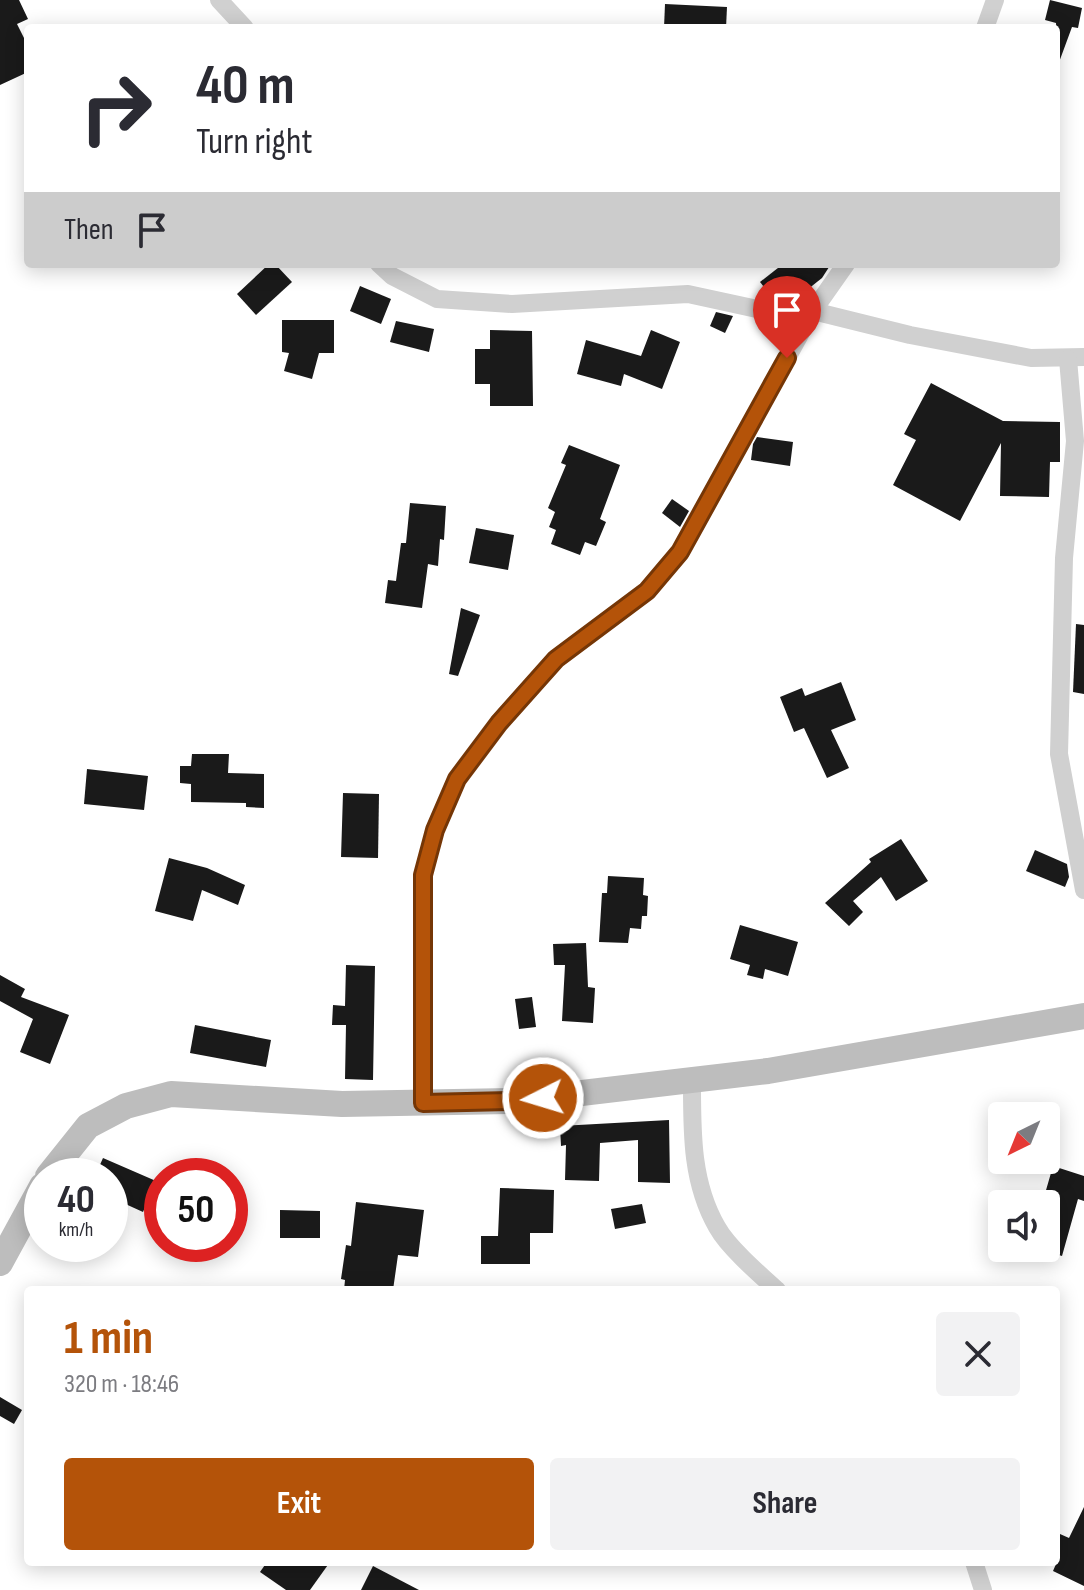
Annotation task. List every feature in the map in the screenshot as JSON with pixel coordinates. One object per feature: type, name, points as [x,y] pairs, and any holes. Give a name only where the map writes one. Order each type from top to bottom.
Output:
[{"type":"main road","points":[[62,1158],[88,1126],[126,1106],[171,1094],[342,1104],[514,1101],[768,1071],[1084,1016]]},
{"type":"main road","points":[[2,1255],[24,1217]]},
{"type":"street","points":[[219,0],[241,24]]},
{"type":"street","points":[[986,24],[995,0]]},
{"type":"street","points":[[383,268],[392,276],[437,299],[512,304],[688,294],[780,314],[813,311],[910,335],[1031,358],[1076,358],[1075,441],[1064,558],[1059,754],[1084,890]]},
{"type":"street","points":[[423,1103],[423,875],[435,830],[457,779],[499,723],[556,659],[647,591],[680,552],[813,311],[843,268]]},
{"type":"street","points":[[692,1080],[692,1129],[699,1188],[718,1229],[773,1286]]},
{"type":"street","points":[[975,1566],[983,1590]]},
{"type":"building","points":[[0,0],[19,0],[28,19],[17,24],[24,38],[24,74],[0,85]]},
{"type":"building","points":[[1050,0],[1082,8],[1078,28],[1072,27],[1060,60],[1060,24],[1045,20]]},
{"type":"building","points":[[665,4],[727,7],[726,24],[664,24]]},
{"type":"building","points":[[265,268],[279,268],[292,282],[256,315],[237,294]]},
{"type":"building","points":[[778,268],[828,268],[822,278],[793,301],[775,301],[760,282]]},
{"type":"building","points":[[360,286],[391,299],[381,324],[350,311]]},
{"type":"building","points":[[716,312],[733,316],[725,333],[710,326]]},
{"type":"building","points":[[282,320],[334,320],[334,353],[319,353],[312,379],[284,371],[289,353],[282,352]]},
{"type":"building","points":[[396,321],[434,329],[429,352],[390,342]]},
{"type":"building","points":[[490,330],[532,331],[533,406],[490,406],[490,384],[475,384],[475,349],[490,349]]},
{"type":"building","points":[[651,330],[680,342],[662,389],[624,374],[621,386],[577,374],[586,340],[641,356]]},
{"type":"building","points":[[931,383],[1003,421],[1060,422],[1060,462],[1050,462],[1049,497],[1000,496],[1001,443],[960,521],[893,485],[916,440],[904,434]]},
{"type":"building","points":[[757,437],[793,442],[790,466],[751,460]]},
{"type":"building","points":[[569,445],[620,465],[600,519],[606,522],[596,546],[585,542],[580,555],[551,544],[556,530],[549,527],[555,512],[548,508],[566,465],[561,463]]},
{"type":"building","points":[[672,499],[689,511],[680,527],[662,513]]},
{"type":"building","points":[[410,503],[446,506],[444,540],[440,539],[438,566],[428,564],[422,608],[385,603],[388,580],[396,581],[401,543],[406,543]]},
{"type":"building","points":[[476,528],[514,535],[508,570],[469,563]]},
{"type":"building","points":[[461,608],[480,615],[458,676],[449,674]]},
{"type":"building","points":[[1076,624],[1084,625],[1084,694],[1073,692]]},
{"type":"building","points":[[841,682],[856,720],[831,730],[849,768],[827,778],[804,728],[794,732],[780,697],[802,688],[805,696]]},
{"type":"building","points":[[192,754],[229,754],[228,773],[264,774],[264,808],[246,807],[246,803],[191,802],[191,784],[180,783],[180,766],[191,766]]},
{"type":"building","points":[[87,769],[148,776],[144,810],[84,804]]},
{"type":"building","points":[[343,793],[379,794],[378,858],[341,857]]},
{"type":"building","points":[[901,839],[928,881],[896,901],[881,877],[853,901],[863,912],[849,926],[825,903],[871,862],[869,859]]},
{"type":"building","points":[[1035,850],[1067,864],[1069,877],[1065,887],[1026,871]]},
{"type":"building","points":[[169,858],[207,868],[245,885],[238,905],[202,890],[193,921],[155,911]]},
{"type":"building","points":[[608,876],[644,878],[643,895],[648,896],[647,916],[642,916],[641,929],[630,928],[628,943],[599,942],[602,893],[607,893]]},
{"type":"building","points":[[740,925],[798,942],[788,976],[765,969],[763,979],[747,975],[750,965],[730,959]]},
{"type":"building","points":[[586,943],[588,987],[595,988],[593,1023],[562,1021],[565,965],[554,965],[553,944]]},
{"type":"building","points":[[346,965],[375,966],[373,1080],[345,1079],[346,1025],[332,1025],[333,1005],[345,1006]]},
{"type":"building","points":[[0,975],[25,989],[21,997],[69,1015],[50,1064],[20,1052],[33,1019],[0,1001]]},
{"type":"building","points":[[532,997],[536,1027],[519,1029],[515,999]]},
{"type":"building","points":[[195,1025],[271,1040],[266,1067],[190,1053]]},
{"type":"building","points":[[669,1120],[670,1183],[638,1182],[638,1140],[600,1143],[599,1181],[565,1180],[566,1145],[561,1146],[560,1126]]},
{"type":"building","points":[[1060,1168],[1084,1176],[1084,1201],[1078,1199],[1062,1256],[1060,1190],[1046,1190],[1051,1174],[1060,1174]]},
{"type":"building","points":[[128,1169],[144,1176],[143,1212],[128,1205]]},
{"type":"building","points":[[500,1188],[554,1190],[553,1233],[530,1233],[530,1264],[481,1264],[481,1236],[498,1236]]},
{"type":"building","points":[[356,1202],[424,1210],[418,1257],[398,1255],[394,1286],[344,1286],[345,1280],[341,1279],[346,1245],[351,1246]]},
{"type":"building","points":[[642,1204],[646,1223],[615,1229],[611,1209]]},
{"type":"building","points":[[280,1210],[320,1211],[320,1238],[280,1238]]},
{"type":"building","points":[[0,1397],[22,1410],[14,1424],[0,1416]]},
{"type":"building","points":[[1084,1507],[1084,1586],[1053,1571],[1055,1566],[1060,1566],[1060,1534],[1069,1538]]},
{"type":"building","points":[[264,1566],[327,1566],[310,1590],[286,1590],[260,1572]]},
{"type":"building","points":[[373,1566],[419,1590],[361,1590]]},
{"type":"route","points":[[543,1098],[423,1103],[423,875],[435,830],[457,779],[499,723],[556,659],[647,591],[680,552],[787,358]]}]
